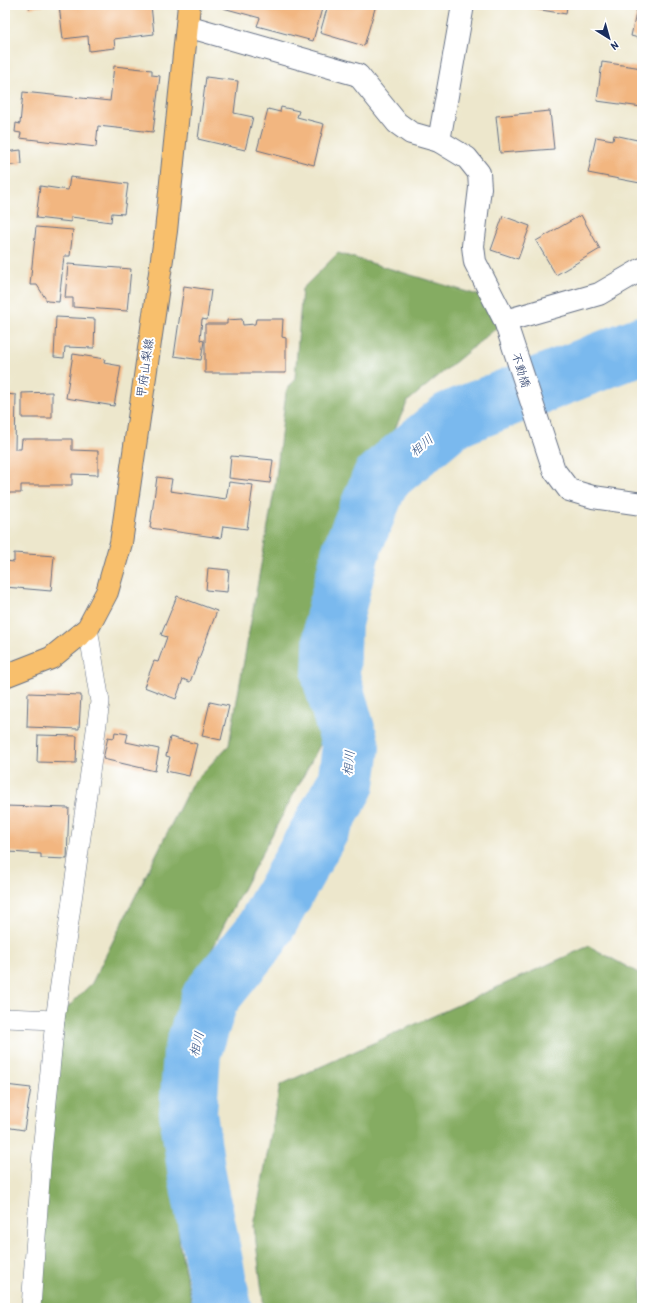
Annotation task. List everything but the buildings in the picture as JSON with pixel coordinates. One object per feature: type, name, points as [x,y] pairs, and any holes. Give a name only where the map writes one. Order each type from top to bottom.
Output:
[{"type":"main road","name":"甲府山梨線","points":[[5,676],[51,658],[88,628],[106,592],[121,543],[166,231],[188,16]]},
{"type":"street","points":[[439,141],[463,5]]},
{"type":"street","name":"不動橋","points":[[188,16],[358,75],[397,123],[411,133],[439,141],[467,158],[479,173],[480,188],[473,246],[475,262],[505,321],[536,420],[554,470],[569,490],[593,497],[642,504]]},
{"type":"street","points":[[505,321],[598,294],[642,269]]},
{"type":"lane","points":[[31,1308],[42,1152],[56,1020],[100,702],[88,628]]},
{"type":"lane","points":[[5,1018],[56,1020]]},
{"type":"green space","points":[[338,253],[494,300],[505,321],[408,401],[342,540],[321,651],[329,703],[322,741],[225,923],[165,1047],[180,1247],[193,1308],[72,1308],[31,1302],[55,1020],[92,983],[191,785],[229,745],[275,486],[286,392],[295,378],[302,289]]},
{"type":"green space","points":[[589,946],[642,975],[642,1308],[264,1308],[254,1226],[280,1085]]},
{"type":"waterway","name":"相川","points":[[223,1308],[197,1175],[188,1113],[192,1053],[210,998],[261,935],[346,783],[351,747],[331,677],[333,623],[351,551],[381,478],[451,420],[642,345]]}]
